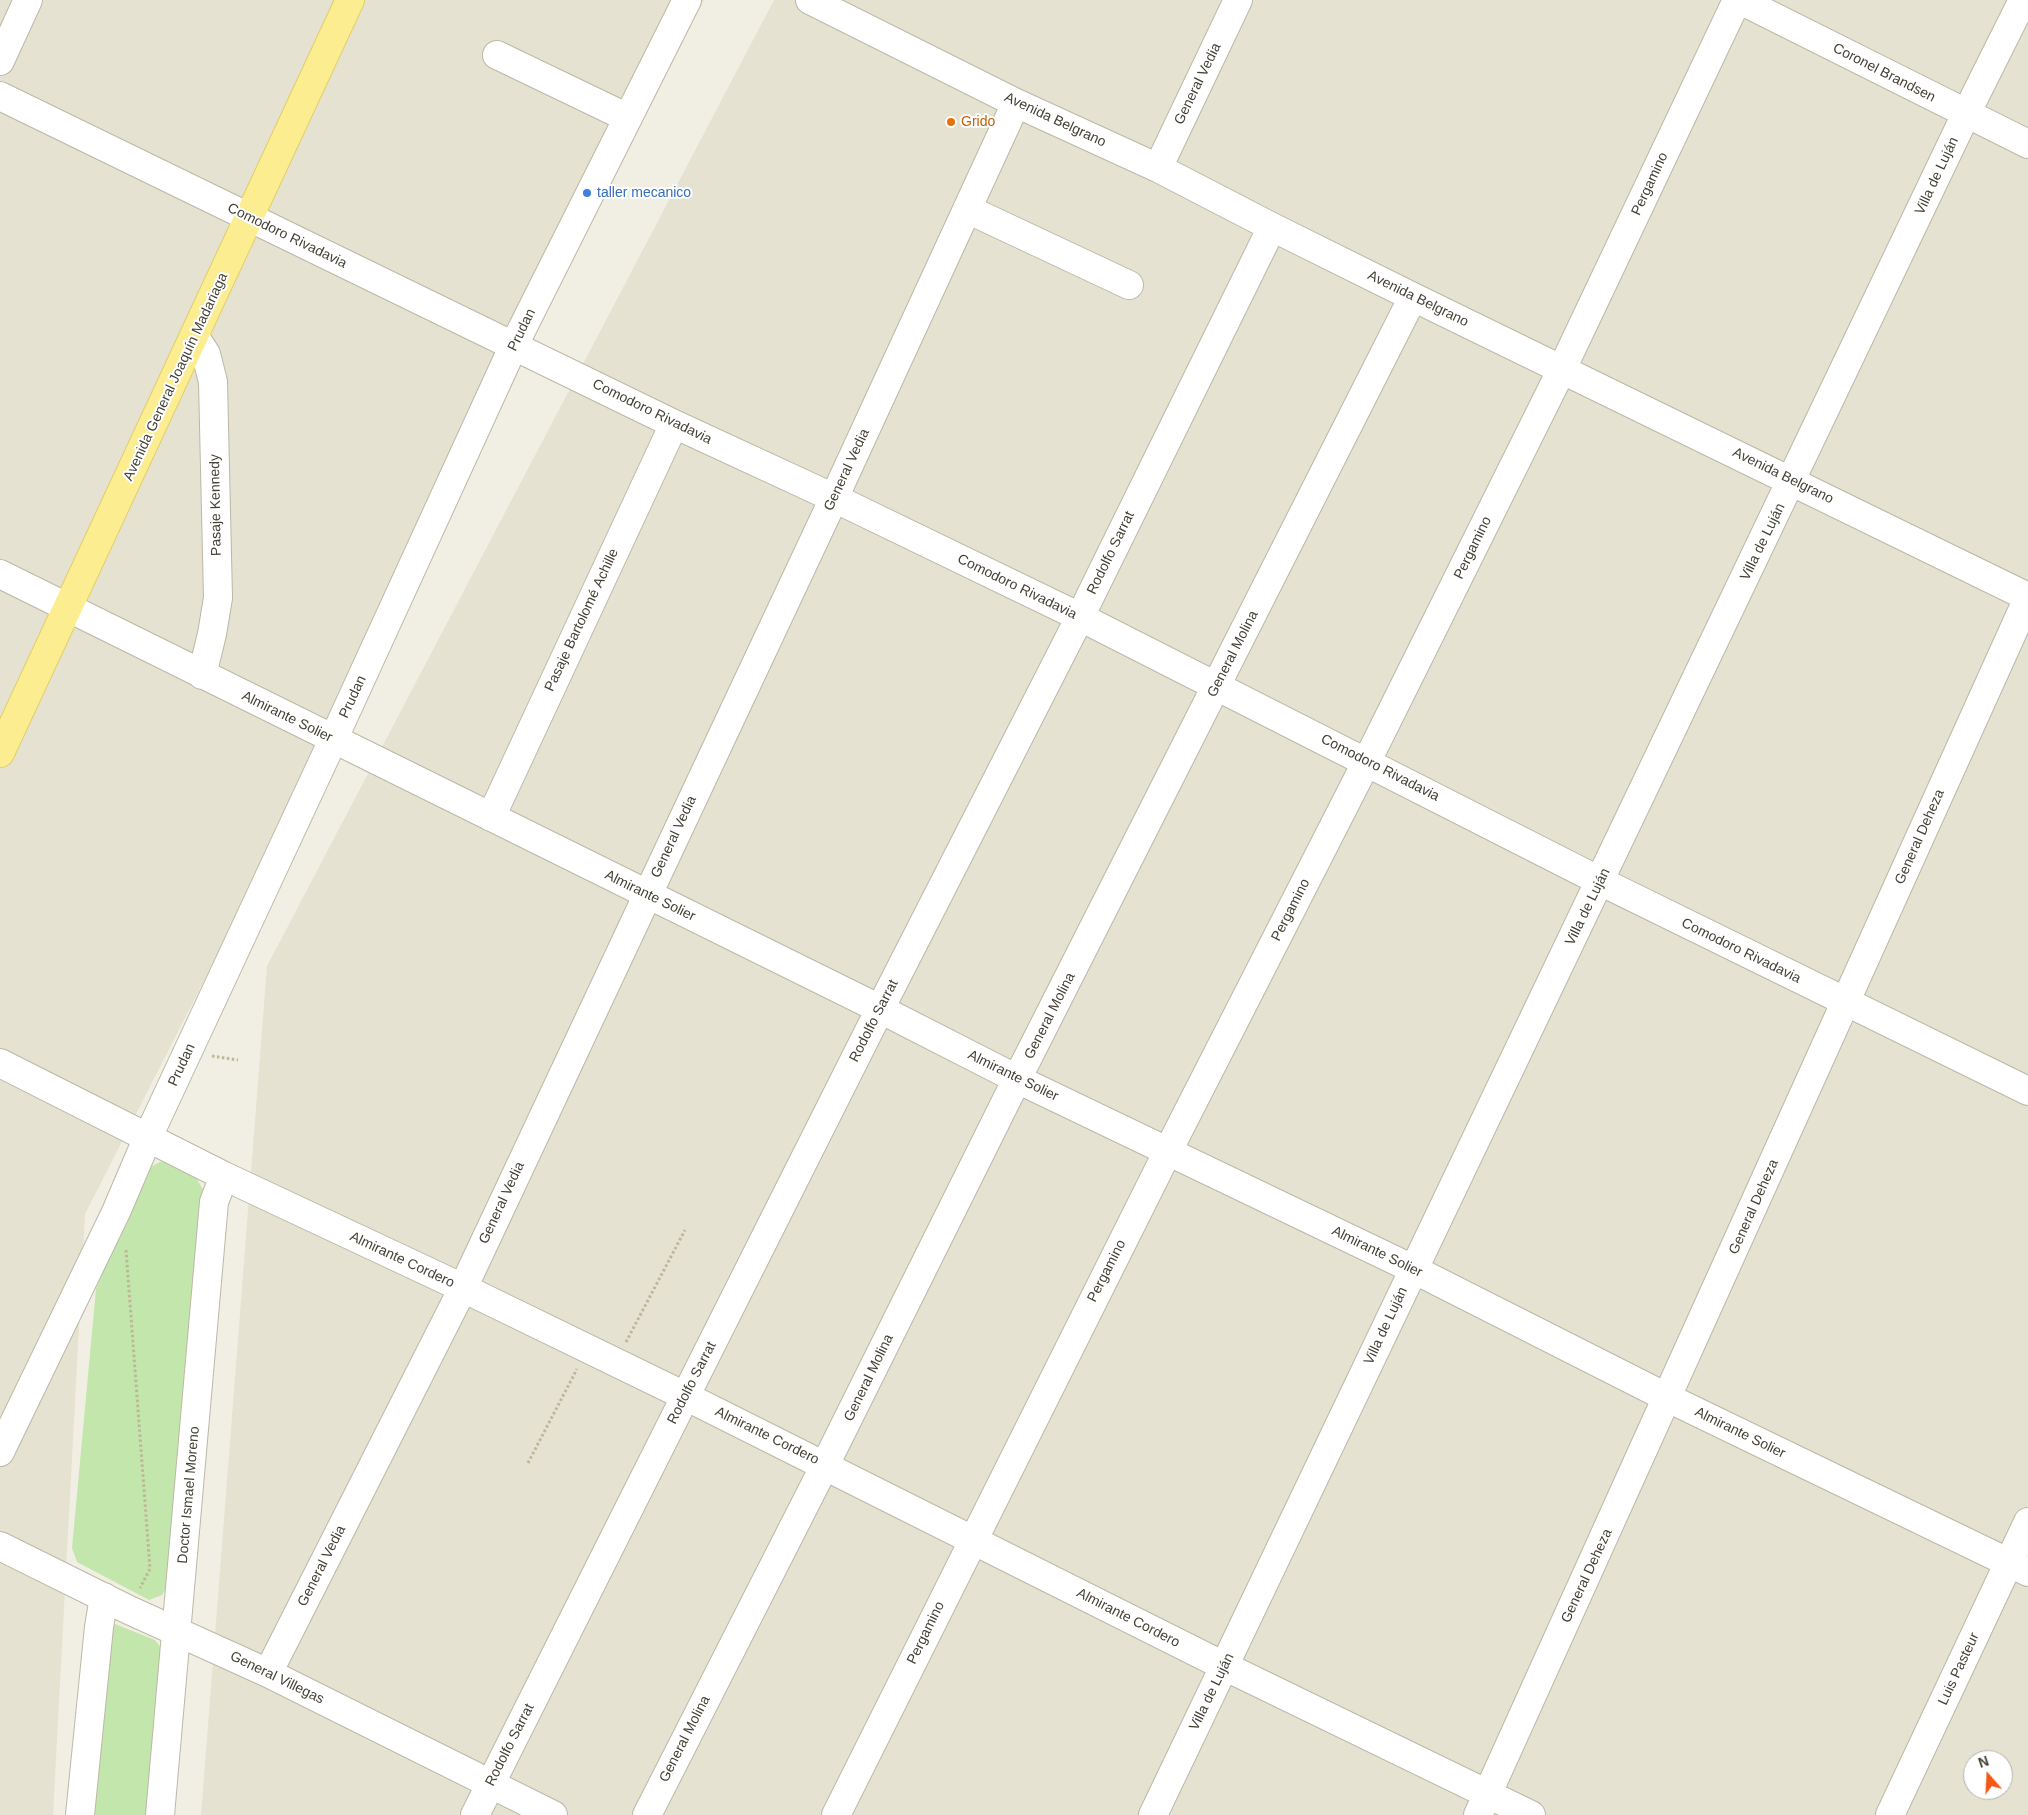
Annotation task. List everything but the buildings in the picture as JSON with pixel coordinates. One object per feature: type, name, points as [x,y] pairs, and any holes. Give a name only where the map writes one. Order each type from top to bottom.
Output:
[{"type":"main road","name":"Avenida General Joaquín Madariaga","points":[[0,754],[350,0]]},
{"type":"street","points":[[0,61],[28,0]]},
{"type":"street","name":"Prudan","points":[[0,1452],[116,1212],[148,1137],[514,345],[686,0]]},
{"type":"street","name":"Avenida Belgrano","points":[[810,0],[1016,103],[1158,168],[1413,297],[2028,598]]},
{"type":"street","name":"General Vedia","points":[[1158,168],[1238,0]]},
{"type":"street","name":"Coronel Brandsen","points":[[1739,0],[2028,144]]},
{"type":"street","name":"Pergamino","points":[[836,1815],[1168,1150],[1367,761],[1562,369],[1739,0]]},
{"type":"street","name":"Villa de Luján","points":[[1153,1815],[1966,114],[2023,0]]},
{"type":"street","points":[[497,55],[628,118]]},
{"type":"street","name":"Comodoro Rivadavia","points":[[0,96],[674,424],[834,498],[1080,617],[1367,761],[1600,881],[2028,1091]]},
{"type":"street","name":"General Vedia","points":[[268,1673],[463,1288],[834,498],[1016,103]]},
{"type":"street","points":[[967,209],[1129,285]]},
{"type":"street","name":"Rodolfo Sarrat","points":[[475,1815],[880,1009],[1080,617],[1272,227]]},
{"type":"street","name":"General Molina","points":[[647,1815],[826,1465],[1017,1079],[1413,297]]},
{"type":"street","name":"Pasaje Kennedy","points":[[195,337],[206,354],[213,382],[218,598],[202,675]]},
{"type":"street","name":"Pasaje Bartolomé Achille","points":[[491,817],[674,424]]},
{"type":"street","name":"Almirante Solier","points":[[0,574],[880,1009],[1017,1079],[1413,1269],[1668,1398],[2018,1567]]},
{"type":"street","name":"General Deheza","points":[[1482,1804],[1668,1398],[2028,598]]},
{"type":"street","name":"Almirante Cordero","points":[[0,1063],[224,1176],[463,1288],[826,1465],[1224,1666],[1482,1804],[1531,1815]]},
{"type":"street","name":"Doctor Ismael Moreno","points":[[160,1815],[178,1630],[214,1202],[224,1176]]},
{"type":"street","name":"Luis Pasteur","points":[[1890,1815],[2018,1567],[2028,1522]]},
{"type":"street","name":"General Villegas","points":[[0,1546],[129,1610],[178,1630],[268,1673],[553,1815]]},
{"type":"street","points":[[80,1815],[99,1626],[104,1597]]},
{"type":"path","points":[[203,1054],[238,1060]]},
{"type":"path","points":[[616,1362],[685,1230]]},
{"type":"path","points":[[126,1243],[150,1569],[129,1610]]},
{"type":"path","points":[[528,1462],[588,1349]]},
{"type":"shaded area","points":[[0,0],[704,0],[85,1214],[53,1815],[0,1815]]},
{"type":"shaded area","points":[[774,0],[2028,0],[2028,1815],[201,1815],[267,966]]},
{"type":"green space","points":[[162,1161],[181,1166],[196,1177],[206,1195],[171,1581],[162,1595],[149,1600],[77,1562],[72,1548],[96,1289],[148,1168]]},
{"type":"green space","points":[[115,1624],[155,1640],[162,1649],[148,1815],[89,1815],[107,1632]]},
{"type":"place","name":"Grido","points":[[951,122]]},
{"type":"place","name":"taller mecanico","points":[[587,193]]}]
